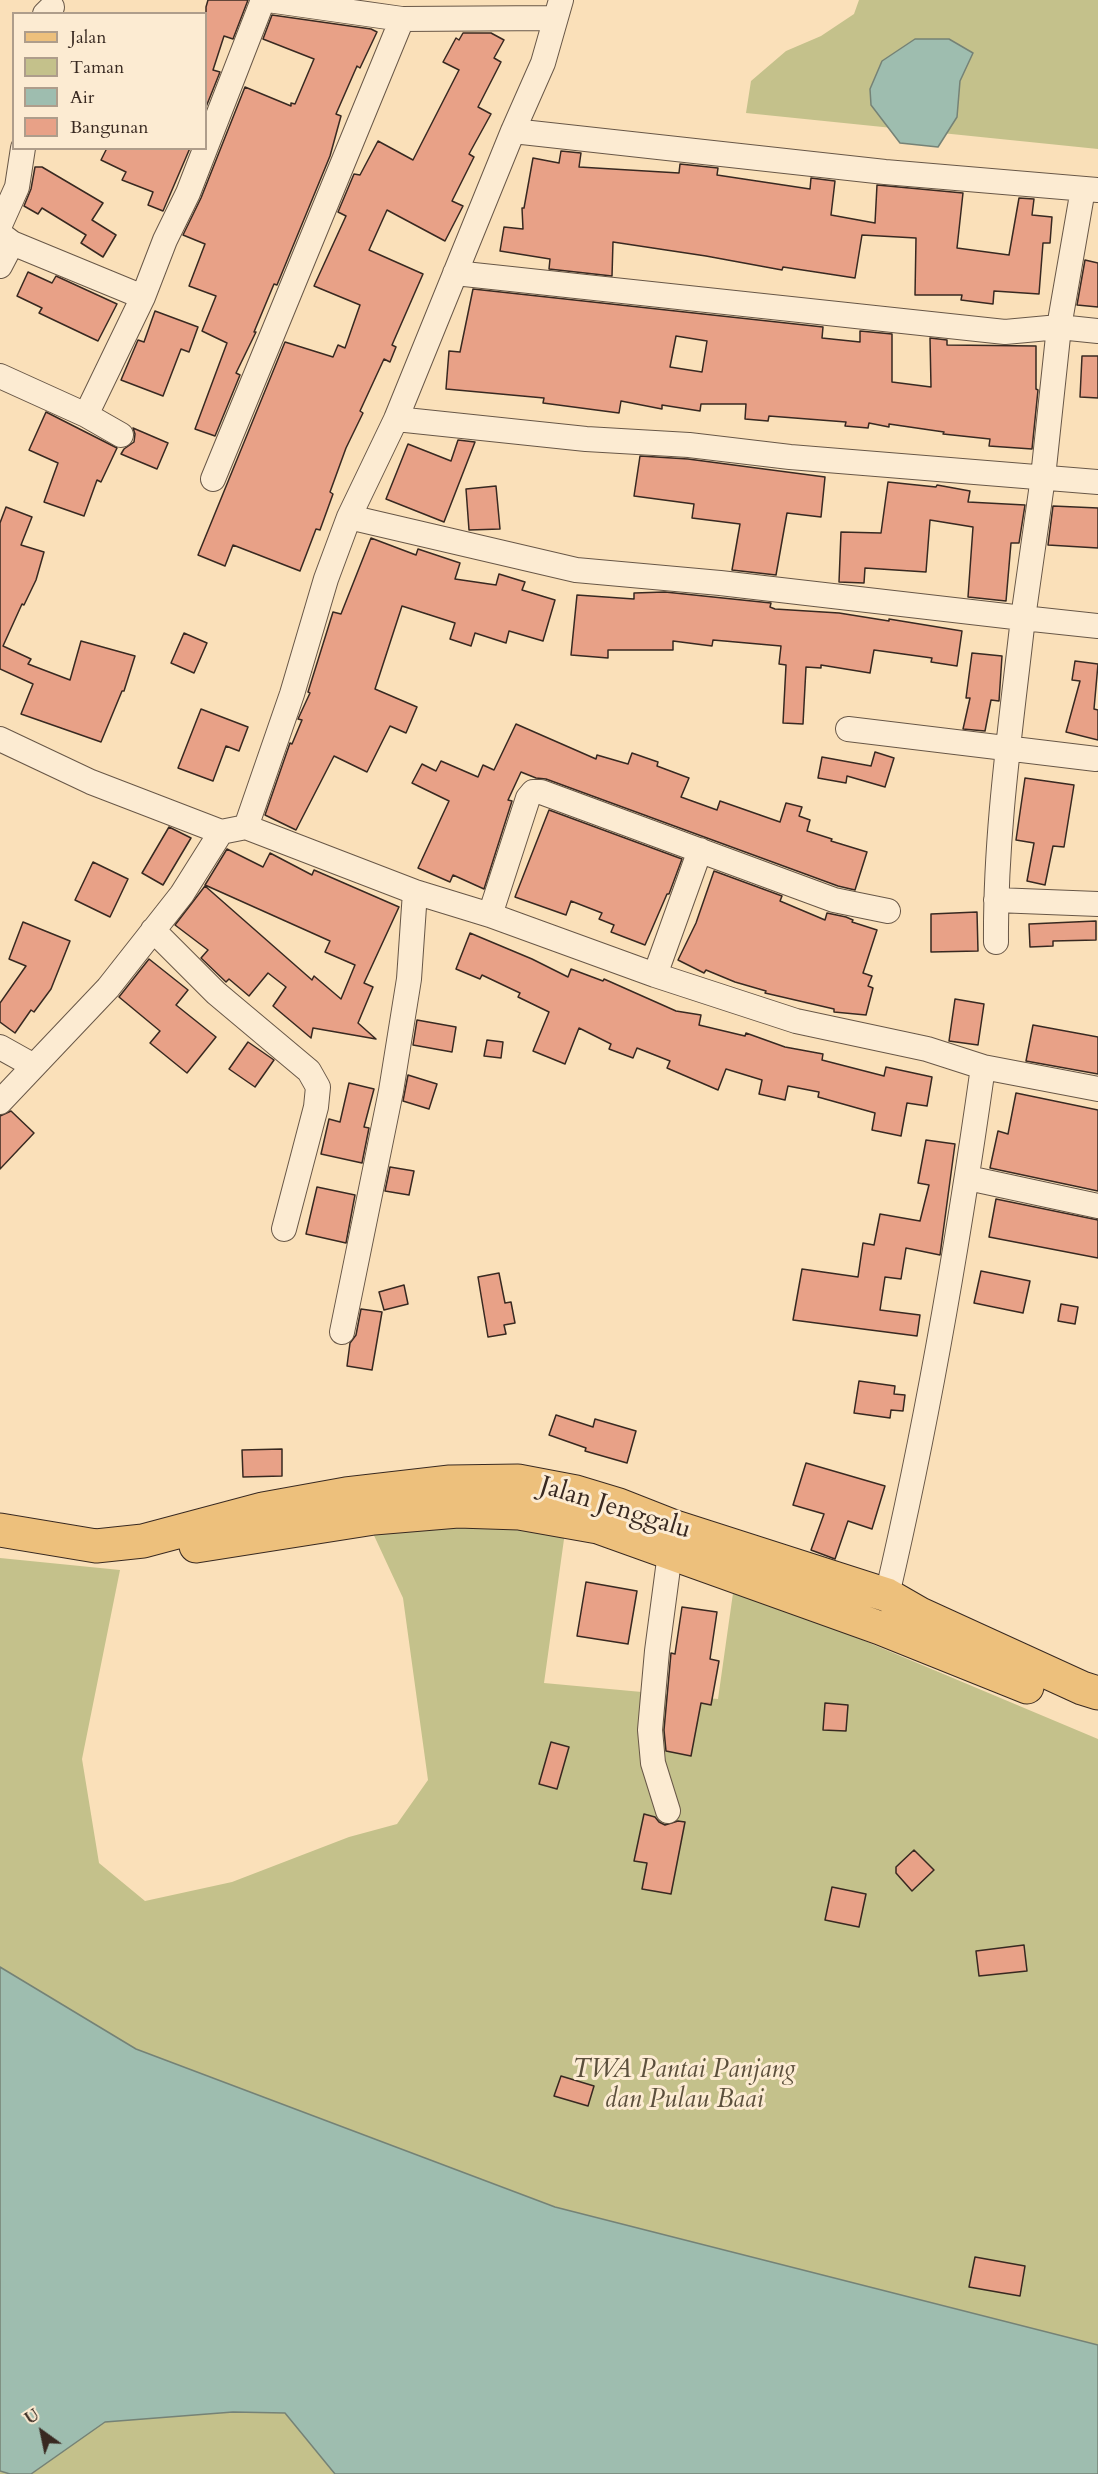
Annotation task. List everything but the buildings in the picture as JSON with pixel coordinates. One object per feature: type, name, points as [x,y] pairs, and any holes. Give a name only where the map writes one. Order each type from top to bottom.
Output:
[{"type":"main road","name":"Jalan Jenggalu","points":[[0,1530],[95,1552],[263,1509],[346,1494],[450,1482],[518,1481],[576,1492],[619,1505],[675,1527],[887,1594],[1083,1712],[1098,1716]]},
{"type":"main road","name":"Jalan Jenggalu","points":[[0,1543],[95,1552],[159,1552],[374,1518],[458,1511],[519,1513],[598,1527],[880,1628],[1020,1672],[1098,1693]]},
{"type":"street","points":[[207,144],[263,0]]},
{"type":"street","points":[[246,826],[292,694],[326,579],[349,517],[396,419],[543,63],[558,9],[402,19],[268,0]]},
{"type":"street","points":[[213,478],[402,19]]},
{"type":"street","points":[[513,131],[885,172],[1091,190],[1059,327],[1043,477],[1023,618],[1008,750],[996,900],[996,942]]},
{"type":"street","points":[[0,266],[4,234],[17,187],[23,150]]},
{"type":"street","points":[[86,415],[143,297],[204,150]]},
{"type":"street","points":[[4,234],[143,297]]},
{"type":"street","points":[[455,273],[1005,332],[1059,327],[1098,332]]},
{"type":"street","points":[[0,376],[86,415],[122,435]]},
{"type":"street","points":[[396,419],[586,439],[689,445],[790,457],[1098,482]]},
{"type":"street","points":[[349,517],[576,570],[720,583],[1098,626]]},
{"type":"street","points":[[848,729],[1096,759]]},
{"type":"street","points":[[0,739],[91,782],[221,832],[246,826],[415,892],[490,915],[655,975],[796,1021],[927,1049],[961,1058],[983,1067],[1098,1089]]},
{"type":"street","points":[[490,915],[528,798],[533,792],[541,792],[834,900],[888,910]]},
{"type":"street","points":[[0,1102],[108,988],[182,894],[221,832]]},
{"type":"street","points":[[655,975],[700,850]]},
{"type":"street","points":[[342,1332],[391,1091],[409,979],[415,892]]},
{"type":"street","points":[[996,900],[1098,904]]},
{"type":"street","points":[[153,930],[216,993],[309,1071],[318,1087],[316,1107],[284,1229]]},
{"type":"street","points":[[0,1047],[34,1066]]},
{"type":"street","points":[[887,1594],[910,1495],[932,1383],[968,1178],[983,1067]]},
{"type":"street","points":[[968,1178],[1098,1206]]},
{"type":"street","points":[[668,1810],[653,1762],[650,1730],[657,1651],[670,1553]]},
{"type":"green space","points":[[859,0],[1098,0],[1098,149],[746,113],[751,81],[786,51],[821,36],[854,14]]},
{"type":"green space","name":"TWA Pantai Panjang dan Pulau Baai","points":[[466,1522],[565,1532],[544,1683],[718,1699],[734,1586],[1098,1739],[1098,2474],[0,2474],[0,1558],[120,1570],[82,1759],[99,1863],[145,1901],[232,1882],[349,1837],[397,1824],[428,1780],[403,1598],[371,1529]]},
{"type":"water","points":[[915,39],[949,39],[973,53],[960,81],[957,117],[938,147],[900,143],[871,105],[870,89],[882,61]]},
{"type":"water","points":[[0,1967],[136,2049],[555,2207],[1098,2345],[1098,2474],[335,2474],[285,2413],[233,2412],[105,2422],[31,2474],[10,2474],[0,2471]]}]
